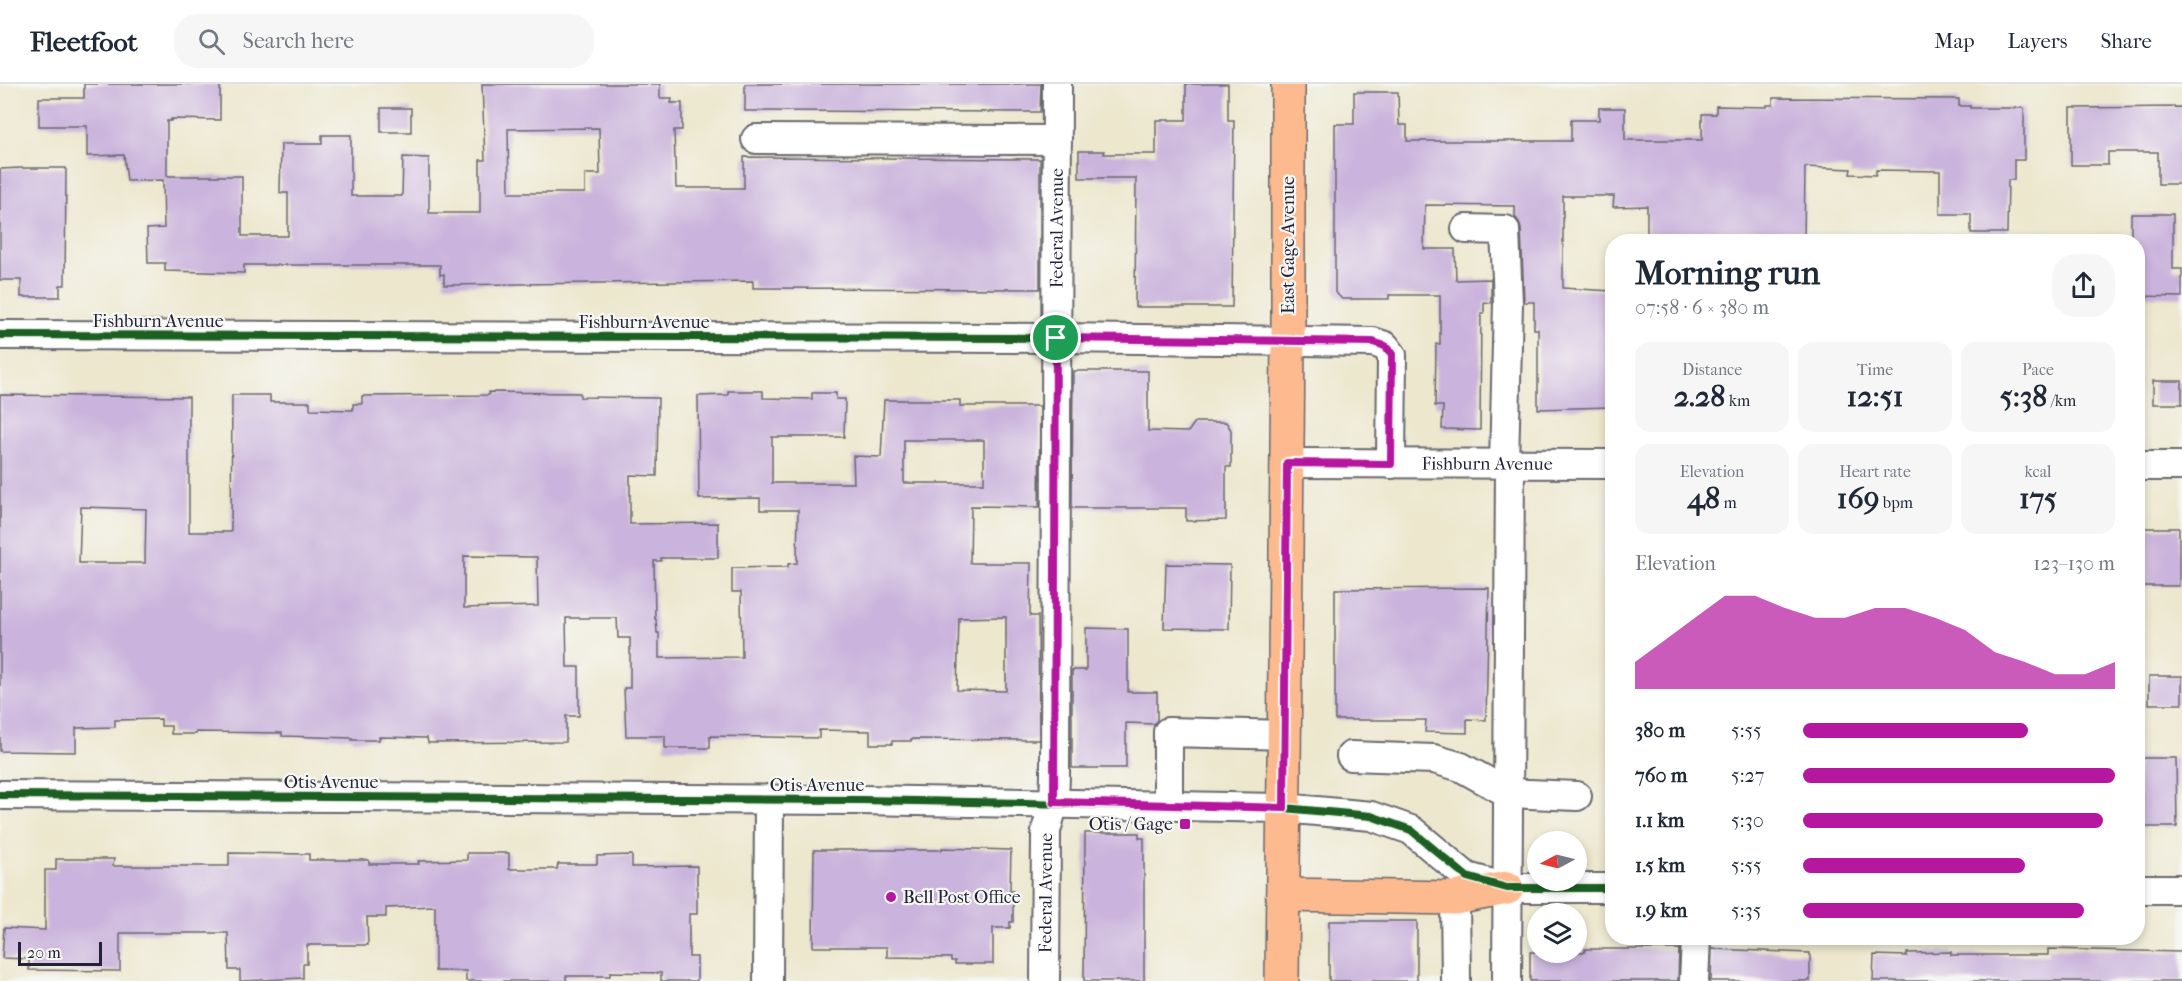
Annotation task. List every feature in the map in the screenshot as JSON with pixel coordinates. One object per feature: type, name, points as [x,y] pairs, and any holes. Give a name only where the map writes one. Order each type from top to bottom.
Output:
[{"type":"main road","name":"East Gage Avenue","points":[[1282,981],[1288,84]]},
{"type":"main road","points":[[1283,895],[1455,898],[1508,888]]},
{"type":"street","name":"Federal Avenue","points":[[1045,981],[1046,831],[1054,802],[1057,84]]},
{"type":"street","points":[[756,139],[1057,140]]},
{"type":"street","points":[[1466,229],[1505,230],[1508,303],[1508,981]]},
{"type":"street","name":"Fishburn Avenue","points":[[0,335],[1056,338],[1373,342],[1385,346],[1392,354],[1391,464]]},
{"type":"street","name":"Fishburn Avenue","points":[[1287,463],[1605,464]]},
{"type":"street","points":[[2145,466],[2182,466]]},
{"type":"street","points":[[1168,805],[1168,732],[1285,735]]},
{"type":"street","points":[[1351,756],[1434,759],[1461,767],[1508,793],[1577,796]]},
{"type":"street","name":"Otis Avenue","points":[[0,795],[1054,802],[1284,808],[1371,816],[1411,830],[1467,877],[1508,888],[1605,888]]},
{"type":"street","points":[[768,981],[770,800]]},
{"type":"street","points":[[2145,889],[2182,889]]},
{"type":"street","points":[[1455,898],[1456,981]]},
{"type":"street","points":[[1694,981],[1696,945]]},
{"type":"building","points":[[84,84],[220,84],[220,120],[171,119],[167,121],[167,176],[242,176],[242,236],[288,236],[288,193],[280,193],[281,144],[322,144],[322,135],[351,135],[351,196],[402,196],[403,157],[429,158],[429,213],[480,213],[480,160],[485,160],[482,84],[660,84],[660,98],[672,98],[671,103],[682,103],[682,130],[674,130],[676,188],[744,188],[744,157],[1040,159],[1040,289],[753,288],[753,281],[444,285],[444,274],[440,275],[440,265],[244,265],[244,273],[165,271],[165,263],[148,263],[147,229],[164,228],[163,180],[127,181],[124,155],[87,156],[87,126],[39,126],[39,98],[84,98]],"holes":[[[599,128],[600,174],[585,174],[585,193],[509,193],[508,129]]]},
{"type":"building","points":[[745,84],[1041,84],[1040,112],[745,111]]},
{"type":"building","points":[[1186,84],[1228,84],[1228,120],[1234,120],[1232,307],[1135,307],[1136,178],[1079,178],[1079,151],[1104,151],[1104,154],[1156,154],[1156,120],[1186,120]]},
{"type":"building","points":[[1354,92],[1398,92],[1399,125],[1407,125],[1407,141],[1571,141],[1571,120],[1599,120],[1599,108],[1625,108],[1625,140],[1702,140],[1702,114],[1716,114],[1716,106],[1767,107],[1767,105],[1773,105],[1773,98],[1959,99],[1959,106],[1970,106],[1970,108],[2024,108],[2024,160],[2014,160],[2014,180],[2008,180],[2007,233],[1971,233],[1971,214],[1940,214],[1940,171],[1876,170],[1876,175],[1850,174],[1851,169],[1805,167],[1804,234],[1647,234],[1647,206],[1613,207],[1614,196],[1563,196],[1563,288],[1605,291],[1605,407],[1538,409],[1538,329],[1534,329],[1534,302],[1524,302],[1521,229],[1515,217],[1515,206],[1425,205],[1424,249],[1455,249],[1456,280],[1491,279],[1491,303],[1484,302],[1484,313],[1481,313],[1480,430],[1442,429],[1443,406],[1435,406],[1436,344],[1440,344],[1440,295],[1389,295],[1389,299],[1342,299],[1335,292],[1335,124],[1354,124]]},
{"type":"building","points":[[2182,107],[2182,184],[2158,184],[2158,152],[2108,152],[2108,165],[2071,165],[2071,108]]},
{"type":"building","points":[[381,108],[411,108],[411,132],[381,132]]},
{"type":"building","points":[[66,168],[65,285],[60,285],[60,297],[21,297],[21,280],[0,280],[0,169]]},
{"type":"building","points":[[2131,214],[2173,214],[2173,269],[2182,269],[2182,297],[2145,296],[2145,234],[2131,234]]},
{"type":"building","points":[[1073,371],[1148,371],[1148,431],[1188,432],[1195,422],[1226,422],[1231,430],[1231,467],[1226,467],[1226,520],[1186,521],[1186,508],[1072,508]]},
{"type":"building","points":[[2153,381],[2182,381],[2182,404],[2153,404]]},
{"type":"building","points":[[728,391],[763,391],[763,398],[812,399],[812,393],[836,393],[836,399],[845,399],[844,437],[772,437],[772,483],[854,483],[853,456],[881,457],[884,400],[960,400],[960,406],[1040,406],[1039,507],[971,506],[970,563],[1031,563],[1030,616],[1038,616],[1039,740],[911,739],[911,741],[892,741],[892,744],[870,744],[870,731],[819,730],[819,738],[710,736],[710,748],[665,748],[665,736],[626,736],[624,688],[630,688],[630,638],[618,638],[617,618],[566,618],[567,667],[579,667],[579,716],[566,716],[566,742],[428,743],[427,738],[379,737],[379,740],[352,740],[352,738],[282,736],[282,733],[171,734],[171,726],[161,726],[161,719],[115,720],[115,727],[76,728],[76,752],[0,751],[0,395],[189,397],[189,532],[231,532],[232,395],[270,395],[270,402],[310,402],[310,409],[353,410],[353,404],[362,404],[362,396],[489,395],[489,392],[580,393],[580,397],[658,398],[657,476],[630,475],[630,524],[718,523],[718,558],[661,558],[661,561],[654,561],[655,619],[657,633],[659,633],[659,658],[742,657],[741,592],[732,592],[732,568],[788,567],[788,564],[797,563],[798,510],[760,510],[760,498],[699,499],[698,396],[728,395]],"holes":[[[904,440],[984,440],[984,483],[904,483]],[[81,507],[146,509],[145,563],[79,563]],[[464,556],[537,557],[538,606],[464,608]],[[1006,617],[1006,691],[957,690],[959,618]]]},
{"type":"building","points":[[2145,528],[2179,528],[2179,586],[2145,586]]},
{"type":"building","points":[[1166,564],[1230,565],[1229,629],[1164,628]]},
{"type":"building","points":[[1489,588],[1486,720],[1467,719],[1467,733],[1425,732],[1426,720],[1335,720],[1335,589]]},
{"type":"building","points":[[1086,628],[1128,629],[1128,692],[1157,692],[1157,720],[1154,724],[1126,723],[1126,768],[1072,768],[1072,670],[1086,670]]},
{"type":"building","points":[[2149,676],[2182,676],[2182,704],[2149,704]]},
{"type":"building","points":[[2145,758],[2176,758],[2177,827],[2145,827]]},
{"type":"building","points":[[1085,833],[1139,833],[1139,838],[1144,838],[1144,981],[1084,981]]},
{"type":"building","points":[[942,848],[1011,850],[1010,891],[1013,891],[1013,922],[1010,922],[1010,928],[993,928],[993,964],[955,964],[951,958],[887,957],[887,947],[813,947],[814,850],[942,850]]},
{"type":"building","points":[[229,853],[309,854],[309,860],[369,860],[369,864],[419,864],[418,861],[467,860],[467,853],[509,853],[509,869],[557,869],[558,864],[597,864],[597,856],[632,855],[632,867],[697,866],[697,914],[689,914],[689,957],[697,957],[697,981],[661,981],[661,973],[610,972],[610,976],[566,976],[566,981],[466,981],[466,971],[435,971],[435,906],[386,908],[386,917],[367,917],[368,945],[307,945],[307,964],[303,964],[303,978],[240,981],[240,970],[229,970],[228,933],[120,933],[120,971],[29,970],[29,959],[2,958],[4,928],[45,930],[45,870],[56,870],[56,859],[114,859],[113,866],[229,866]]},
{"type":"building","points":[[1329,921],[1417,921],[1417,981],[1329,981]]},
{"type":"building","points":[[1587,949],[1679,949],[1678,981],[1530,981],[1530,963],[1587,963]]},
{"type":"building","points":[[1712,949],[1810,953],[1810,981],[1711,981]]},
{"type":"building","points":[[2048,949],[2182,952],[2182,981],[1873,981],[1874,955],[1907,956],[1907,953],[1951,952],[1951,955],[2048,955]]},
{"type":"cycle path","points":[[0,335],[1056,338],[1288,341]]},
{"type":"cycle path","points":[[0,795],[860,800],[1284,808],[1371,816],[1411,830],[1467,877],[1507,888],[1605,888]]},
{"type":"place","name":"Otis / Gage","points":[[1185,824]]},
{"type":"place","name":"Bell Post Office","points":[[891,897]]},
{"type":"route","points":[[1056,338],[1373,342],[1385,346],[1392,354],[1391,464],[1287,463],[1284,808],[1054,802],[1056,338]]}]
